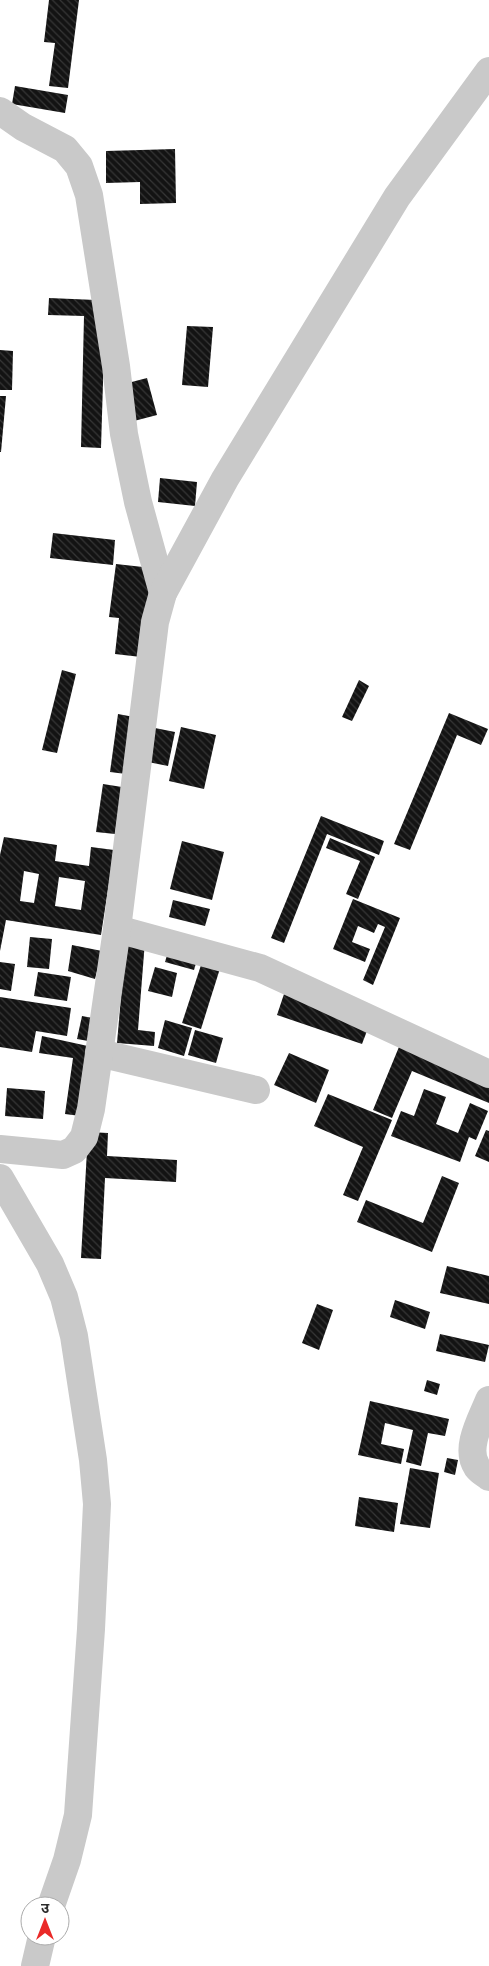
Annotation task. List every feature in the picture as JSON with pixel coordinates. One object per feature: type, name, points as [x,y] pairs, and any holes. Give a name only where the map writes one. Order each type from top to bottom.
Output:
[{"type":"street","points":[[0,1149],[63,1155],[74,1150],[84,1137],[91,1109],[117,929],[155,622],[163,593],[225,479],[397,197],[489,71]]},
{"type":"street","points":[[0,111],[23,127],[65,149],[79,166],[89,195],[116,366],[124,434],[138,502],[163,593]]},
{"type":"street","points":[[117,929],[260,968],[489,1074]]},
{"type":"street","points":[[99,1053],[256,1090]]},
{"type":"street","points":[[0,1178],[50,1264],[64,1296],[74,1336],[93,1460],[97,1504],[91,1630],[78,1815],[67,1860],[54,1896]]},
{"type":"street","points":[[489,1400],[475,1434],[472,1455],[477,1467],[489,1477]]},
{"type":"street","points":[[35,1966],[40,1946]]},
{"type":"building","points":[[49,0],[79,0],[68,88],[49,86],[55,43],[44,42]]},
{"type":"building","points":[[15,86],[68,95],[65,113],[12,104]]},
{"type":"building","points":[[175,149],[176,203],[140,204],[140,182],[106,183],[106,151]]},
{"type":"building","points":[[49,298],[96,300],[105,317],[101,448],[81,447],[84,316],[48,315]]},
{"type":"building","points":[[187,326],[213,327],[208,387],[182,385]]},
{"type":"building","points":[[0,350],[13,351],[12,390],[0,390]]},
{"type":"building","points":[[147,378],[157,415],[134,421],[124,384]]},
{"type":"building","points":[[0,396],[6,396],[1,452],[0,452]]},
{"type":"building","points":[[160,478],[197,482],[195,506],[158,502]]},
{"type":"building","points":[[53,533],[115,540],[113,565],[50,558]]},
{"type":"building","points":[[116,564],[152,568],[141,657],[115,654],[119,618],[109,617]]},
{"type":"building","points":[[62,670],[76,674],[57,753],[42,750]]},
{"type":"building","points":[[359,680],[369,686],[352,721],[342,717]]},
{"type":"building","points":[[449,713],[488,729],[481,745],[457,735],[410,850],[394,844]]},
{"type":"building","points":[[118,714],[134,717],[126,774],[110,772]]},
{"type":"building","points":[[150,727],[175,732],[168,766],[143,761]]},
{"type":"building","points":[[181,727],[216,735],[204,789],[169,781]]},
{"type":"building","points":[[103,784],[122,787],[115,834],[96,832]]},
{"type":"building","points":[[321,816],[384,841],[379,855],[327,834],[284,943],[271,938]]},
{"type":"building","points":[[4,837],[57,845],[55,861],[89,866],[91,847],[114,850],[101,935],[6,920],[0,951],[0,855]],"holes":[[[24,871],[39,874],[34,903],[20,901]],[[59,877],[85,881],[81,910],[55,906]]]},
{"type":"building","points":[[330,838],[375,857],[358,899],[346,894],[360,861],[326,848]]},
{"type":"building","points":[[182,841],[224,852],[212,900],[170,889]]},
{"type":"building","points":[[353,899],[400,918],[373,985],[363,980],[385,927],[378,924],[374,933],[358,926],[352,942],[370,949],[365,962],[333,949]]},
{"type":"building","points":[[173,900],[210,909],[205,926],[169,917]]},
{"type":"building","points":[[30,937],[52,939],[49,969],[27,967]]},
{"type":"building","points":[[126,939],[145,941],[138,1030],[155,1032],[154,1046],[117,1043]]},
{"type":"building","points":[[72,945],[102,951],[95,979],[68,971]]},
{"type":"building","points":[[170,945],[199,953],[194,970],[165,962]]},
{"type":"building","points":[[204,956],[222,962],[201,1029],[182,1023]]},
{"type":"building","points":[[0,962],[15,964],[11,991],[0,989]]},
{"type":"building","points":[[155,967],[177,973],[172,997],[148,991]]},
{"type":"building","points":[[38,972],[71,977],[67,1001],[34,996]]},
{"type":"building","points":[[284,994],[370,1023],[362,1044],[277,1015]]},
{"type":"building","points":[[0,997],[71,1008],[67,1036],[36,1031],[32,1052],[0,1047]]},
{"type":"building","points":[[82,1016],[98,1019],[94,1042],[77,1039]]},
{"type":"building","points":[[165,1020],[192,1028],[184,1056],[158,1048]]},
{"type":"building","points":[[195,1030],[223,1038],[216,1063],[188,1055]]},
{"type":"building","points":[[42,1036],[97,1048],[88,1117],[65,1114],[73,1058],[39,1053]]},
{"type":"building","points":[[401,1042],[489,1078],[489,1103],[412,1071],[392,1118],[373,1110]]},
{"type":"building","points":[[289,1053],[329,1070],[316,1103],[274,1085]]},
{"type":"building","points":[[7,1088],[45,1091],[43,1119],[5,1116]]},
{"type":"building","points":[[424,1089],[446,1097],[436,1124],[458,1133],[470,1103],[488,1111],[476,1140],[469,1137],[460,1162],[391,1136],[401,1111],[414,1116]]},
{"type":"building","points":[[328,1094],[392,1120],[358,1201],[343,1195],[363,1147],[314,1126]]},
{"type":"building","points":[[486,1130],[489,1131],[489,1162],[475,1156]]},
{"type":"building","points":[[88,1132],[108,1133],[107,1156],[177,1160],[176,1182],[105,1178],[101,1259],[81,1258]]},
{"type":"building","points":[[442,1176],[459,1183],[432,1252],[357,1222],[366,1200],[423,1223]]},
{"type":"building","points":[[447,1266],[489,1276],[489,1304],[440,1293]]},
{"type":"building","points":[[395,1300],[430,1312],[425,1329],[390,1317]]},
{"type":"building","points":[[317,1304],[333,1310],[319,1350],[302,1343]]},
{"type":"building","points":[[440,1334],[489,1345],[485,1362],[436,1351]]},
{"type":"building","points":[[427,1380],[440,1384],[437,1395],[424,1391]]},
{"type":"building","points":[[370,1401],[449,1419],[445,1436],[428,1433],[421,1466],[406,1462],[413,1430],[385,1423],[381,1444],[404,1449],[401,1464],[358,1455]]},
{"type":"building","points":[[447,1458],[458,1460],[455,1475],[444,1472]]},
{"type":"building","points":[[410,1468],[439,1473],[430,1528],[400,1524]]},
{"type":"building","points":[[359,1497],[398,1503],[394,1532],[355,1526]]}]
